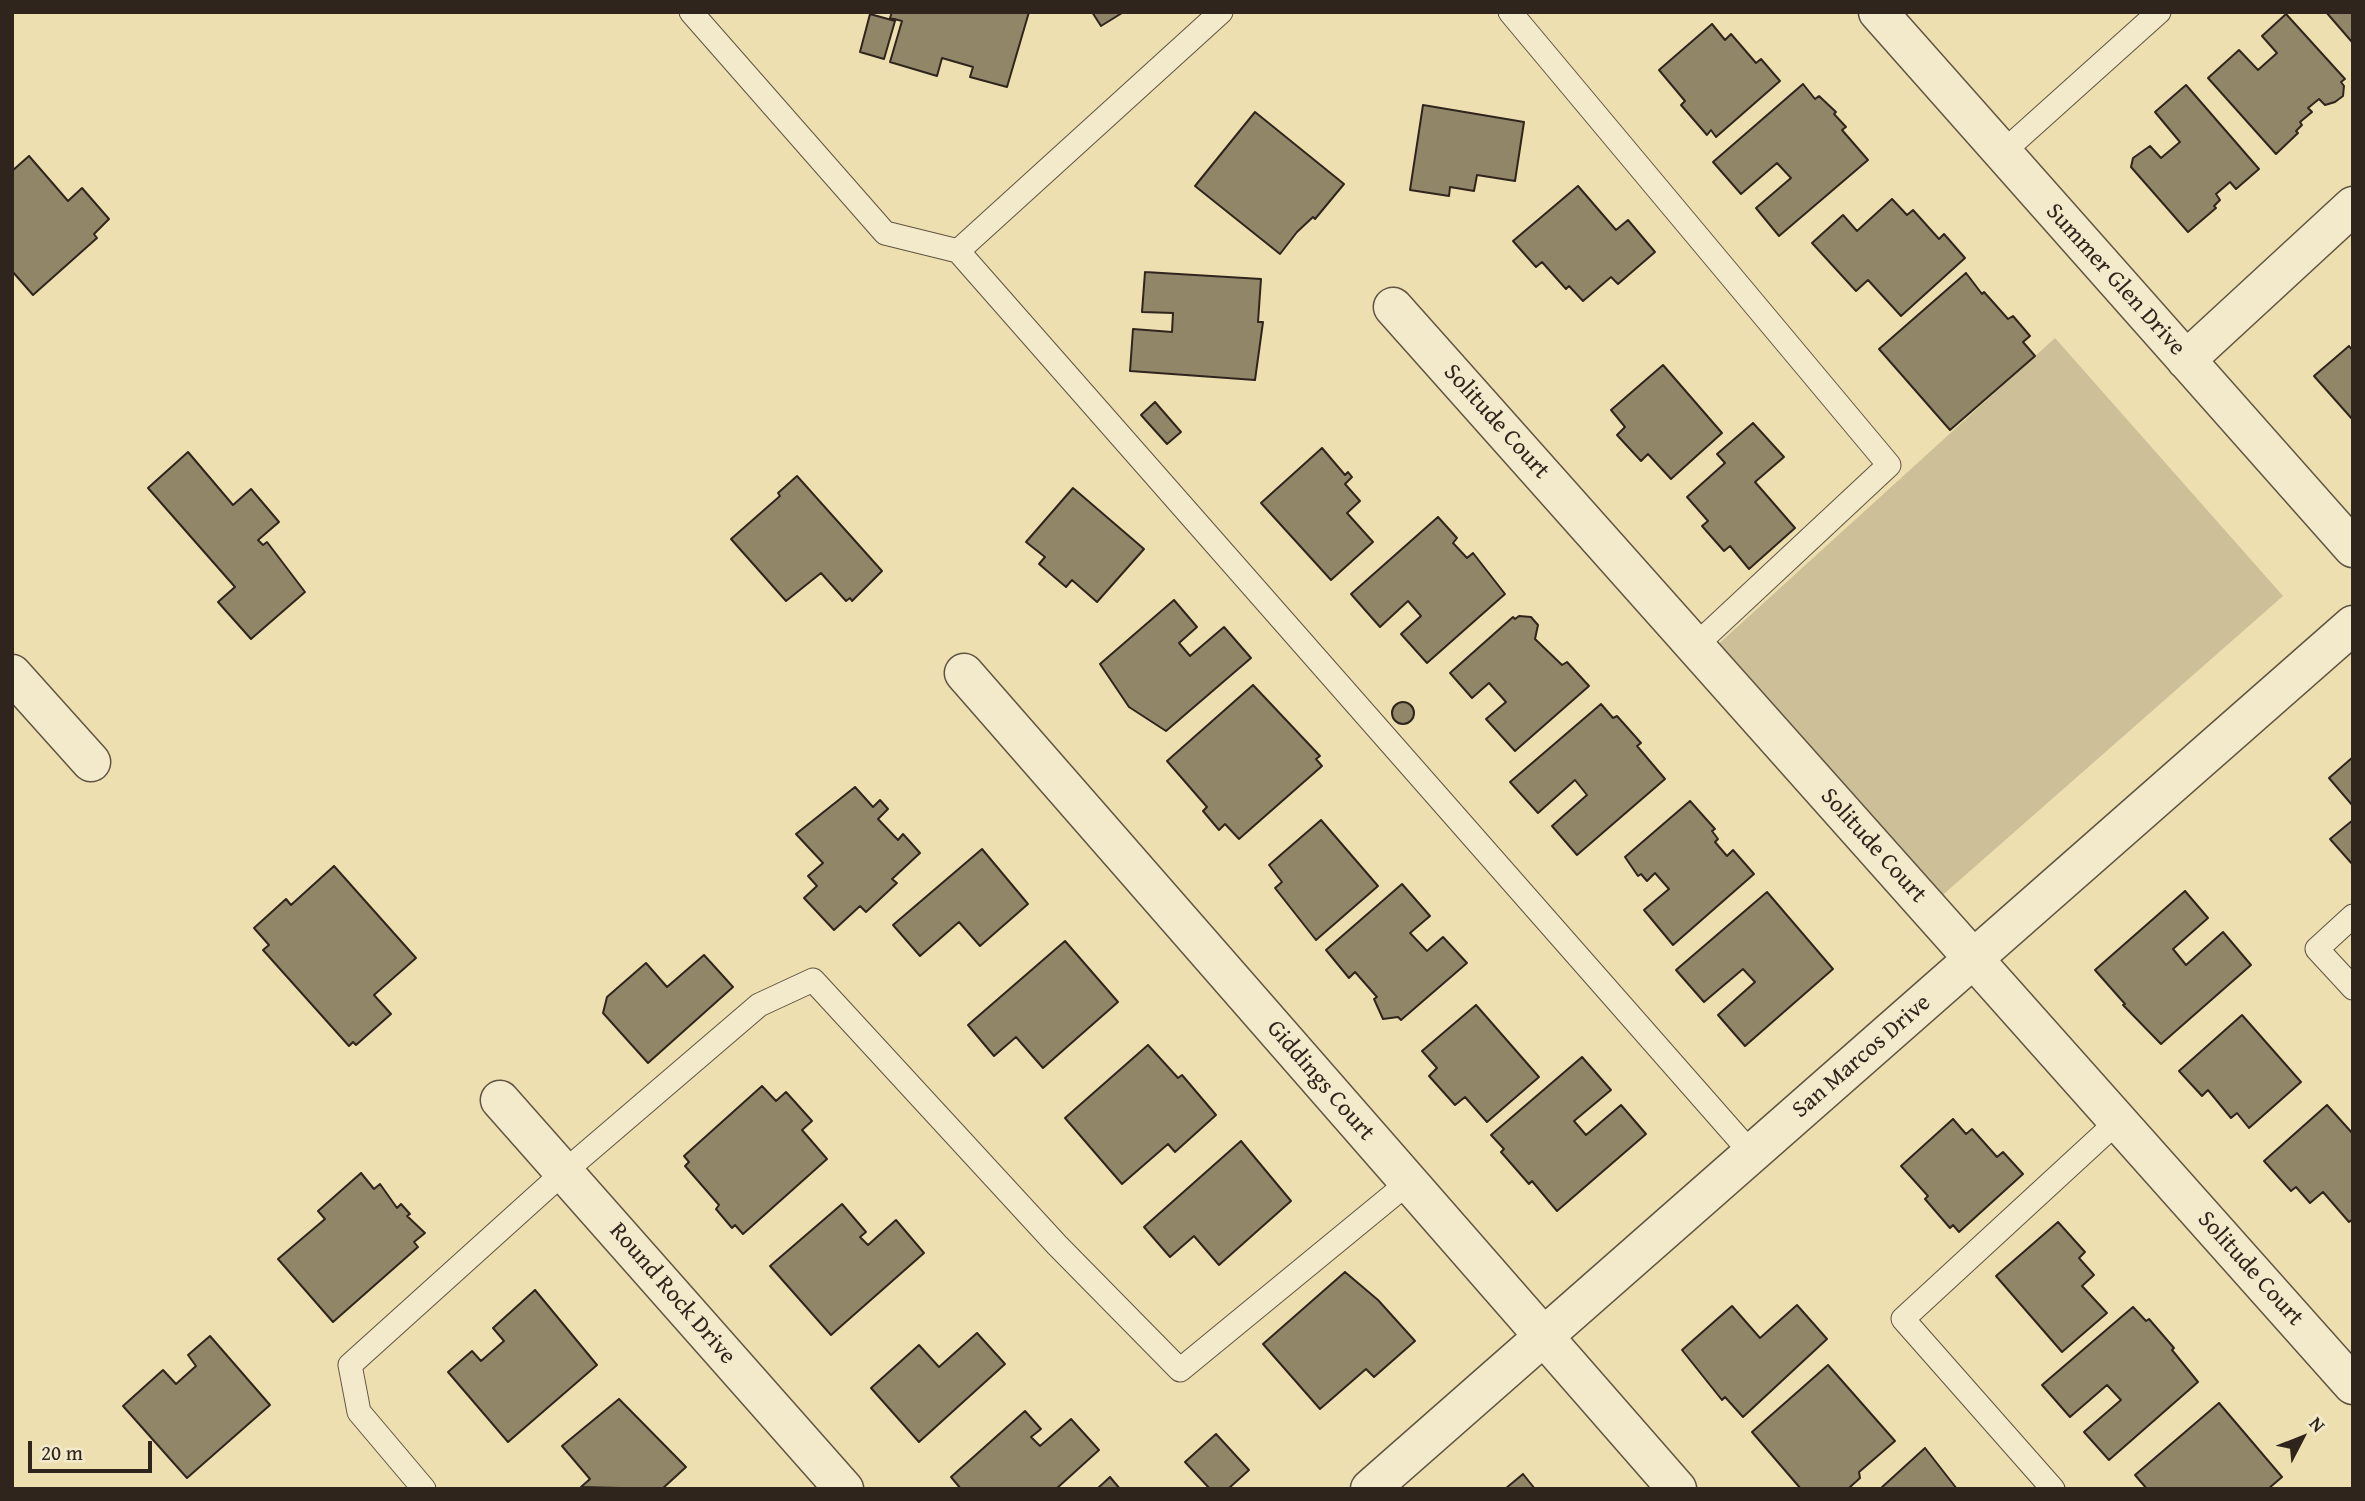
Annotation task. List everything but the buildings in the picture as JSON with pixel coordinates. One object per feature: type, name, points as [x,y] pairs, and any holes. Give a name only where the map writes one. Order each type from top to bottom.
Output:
[{"type":"street","name":"Summer Glen Drive","points":[[1878,12],[2353,548]]},
{"type":"street","points":[[2186,360],[2353,206]]},
{"type":"street","name":"Solitude Court","points":[[1393,307],[2353,1385]]},
{"type":"street","name":"San Marcos Drive","points":[[1370,1489],[2353,625]]},
{"type":"street","name":"Giddings Court","points":[[964,673],[1676,1489]]},
{"type":"street","points":[[12,674],[91,762]]},
{"type":"street","name":"Round Rock Drive","points":[[500,1100],[844,1489]]},
{"type":"lane","points":[[691,12],[885,233],[958,251],[1752,1154]]},
{"type":"lane","points":[[958,251],[1221,12]]},
{"type":"lane","points":[[1510,12],[1889,464],[1695,646]]},
{"type":"lane","points":[[2002,153],[2159,12]]},
{"type":"lane","points":[[2353,916],[2317,949],[2353,988]]},
{"type":"lane","points":[[424,1489],[359,1412],[350,1365],[564,1172],[759,1005],[813,980],[1057,1245],[1180,1370],[1409,1182]]},
{"type":"lane","points":[[2053,1489],[1903,1319],[2118,1121]]},
{"type":"shaded area","points":[[2055,338],[2283,596],[1937,900],[1713,649]]}]
